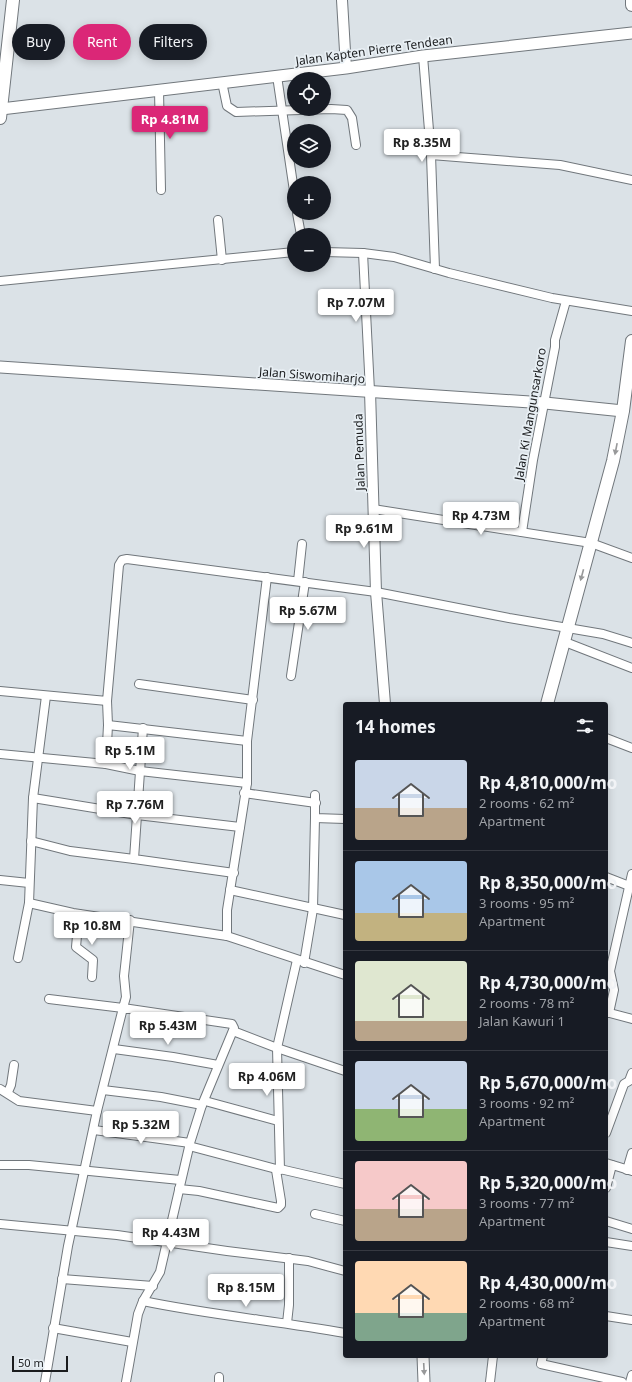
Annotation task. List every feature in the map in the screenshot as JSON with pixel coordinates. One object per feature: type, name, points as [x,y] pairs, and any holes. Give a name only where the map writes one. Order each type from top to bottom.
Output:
[{"type":"main road","points":[[632,0],[632,5]]},
{"type":"main road","points":[[0,113],[4,48],[13,6]]},
{"type":"main road","name":"Jalan Kapten Pierre Tendean","points":[[0,113],[159,90],[346,68],[423,56],[632,33]]},
{"type":"main road","points":[[548,702],[627,411],[632,341]]},
{"type":"main road","name":"Jalan Siswomiharjo","points":[[0,368],[545,403],[627,411]]},
{"type":"main road","points":[[423,1358],[424,1382]]},
{"type":"street","points":[[7,0],[13,6]]},
{"type":"street","points":[[342,0],[346,68]]},
{"type":"street","points":[[423,56],[431,155],[435,269]]},
{"type":"street","points":[[277,76],[292,176]]},
{"type":"street","points":[[222,82],[227,106],[236,112],[282,112],[331,109],[347,110],[352,118],[356,145]]},
{"type":"street","points":[[159,90],[161,190]]},
{"type":"street","points":[[431,155],[560,165],[632,180]]},
{"type":"street","points":[[218,220],[222,260]]},
{"type":"street","points":[[331,252],[363,253],[394,257],[435,269],[566,302],[632,311]]},
{"type":"street","points":[[0,280],[287,253]]},
{"type":"street","points":[[363,253],[370,391]]},
{"type":"street","name":"Jalan Ki Mangunsarkoro","points":[[522,532],[555,340],[566,302]]},
{"type":"street","name":"Jalan Pemuda","points":[[370,391],[376,592],[385,702]]},
{"type":"street","points":[[373,509],[591,543],[632,558]]},
{"type":"street","points":[[291,676],[301,582],[302,544]]},
{"type":"street","points":[[106,764],[108,725],[107,701],[119,565],[122,560],[127,559],[376,592],[509,618],[603,634],[632,643]]},
{"type":"street","points":[[227,936],[227,910],[234,873],[244,793],[247,783],[247,741],[267,577]]},
{"type":"street","points":[[564,642],[632,668]]},
{"type":"street","points":[[139,684],[253,700]]},
{"type":"street","points":[[0,691],[107,701]]},
{"type":"street","points":[[18,958],[29,903],[33,798],[46,696]]},
{"type":"street","points":[[108,725],[247,741]]},
{"type":"street","points":[[134,859],[143,728]]},
{"type":"street","points":[[608,739],[632,748]]},
{"type":"street","points":[[0,754],[37,759],[106,764],[140,771],[247,783]]},
{"type":"street","points":[[0,1165],[29,1166],[179,1184],[199,1191],[278,1208],[280,1205],[278,1169],[277,1048],[301,961],[313,909],[316,799],[244,793]]},
{"type":"street","points":[[33,798],[137,815],[240,827]]},
{"type":"street","points":[[315,818],[343,819]]},
{"type":"street","points":[[31,840],[70,851],[234,873]]},
{"type":"street","points":[[632,874],[610,971],[614,990],[608,1013],[632,1019]]},
{"type":"street","points":[[608,878],[630,886]]},
{"type":"street","points":[[0,880],[29,883]]},
{"type":"street","points":[[230,890],[343,915]]},
{"type":"street","points":[[29,903],[50,909],[79,914],[130,920],[227,936],[343,974]]},
{"type":"street","points":[[79,914],[76,947],[93,960],[92,977]]},
{"type":"street","points":[[45,1382],[62,1279],[84,1172],[97,1111],[126,997],[124,976],[130,920]]},
{"type":"street","points":[[48,999],[232,1024],[234,1028],[203,1103],[189,1144],[179,1184],[168,1242],[160,1272],[154,1286],[143,1301],[132,1342],[126,1382]]},
{"type":"street","points":[[233,1030],[277,1048],[343,1070]]},
{"type":"street","points":[[114,1049],[218,1065]]},
{"type":"street","points":[[14,1065],[11,1085],[4,1090],[19,1101],[97,1111]]},
{"type":"street","points":[[608,1128],[624,1084],[631,1078]]},
{"type":"street","points":[[103,1090],[203,1103],[278,1121]]},
{"type":"street","points":[[94,1130],[189,1144],[278,1169],[343,1184]]},
{"type":"street","points":[[609,1164],[629,1170],[632,1153]]},
{"type":"street","points":[[315,1214],[343,1221]]},
{"type":"street","points":[[608,1222],[632,1229]]},
{"type":"street","points":[[0,1224],[117,1235],[289,1258],[333,1266],[343,1270]]},
{"type":"street","points":[[608,1242],[632,1246]]},
{"type":"street","points":[[287,1323],[289,1305],[289,1258]]},
{"type":"street","points":[[62,1279],[154,1286]]},
{"type":"street","points":[[143,1301],[194,1312],[287,1323],[343,1333]]},
{"type":"street","points":[[608,1316],[632,1320]]},
{"type":"street","points":[[53,1328],[132,1342]]},
{"type":"street","points":[[490,1382],[493,1358]]},
{"type":"street","points":[[542,1358],[541,1364],[622,1382]]},
{"type":"street","points":[[630,1382],[632,1375]]}]
